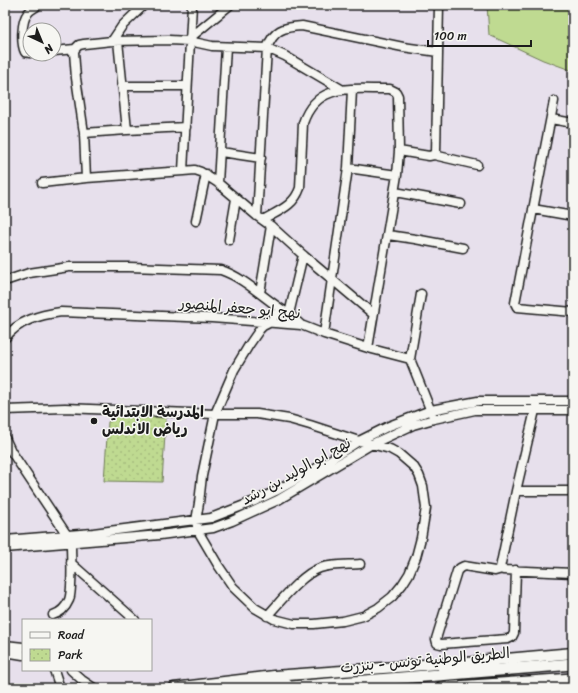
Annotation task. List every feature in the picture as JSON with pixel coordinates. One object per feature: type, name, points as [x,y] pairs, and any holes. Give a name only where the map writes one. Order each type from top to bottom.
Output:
[{"type":"highway","points":[[198,688],[317,684],[492,660]]},
{"type":"highway","name":"الطريق الوطنية تونس - بنزرت","points":[[279,688],[573,664]]},
{"type":"highway","name":"الطريق الوطنية تونس - بنزرت","points":[[441,688],[573,678]]},
{"type":"highway","points":[[495,685],[573,682]]},
{"type":"main road","points":[[174,688],[274,676],[573,653]]},
{"type":"main road","points":[[556,688],[573,687]]},
{"type":"street","points":[[24,22],[27,14],[38,5]]},
{"type":"street","points":[[127,130],[115,41],[122,26],[144,5]]},
{"type":"street","points":[[183,171],[192,5]]},
{"type":"street","points":[[190,40],[230,5]]},
{"type":"street","points":[[434,155],[436,148],[439,5]]},
{"type":"street","points":[[260,218],[261,158],[267,48],[272,38],[281,30],[288,27],[302,26],[403,47],[438,52]]},
{"type":"street","points":[[86,178],[84,133],[74,56],[75,49],[79,45],[115,41],[190,40],[212,46],[267,48],[285,56],[341,89]]},
{"type":"street","points":[[218,183],[226,47]]},
{"type":"street","points":[[62,50],[75,49]]},
{"type":"street","points":[[122,86],[187,86]]},
{"type":"street","points":[[260,218],[289,205],[298,195],[300,188],[302,131],[306,114],[319,99],[330,92],[341,89],[390,89],[396,92],[398,96],[399,151],[397,175],[368,348]]},
{"type":"street","points":[[324,334],[348,168],[352,90]]},
{"type":"street","points":[[554,101],[514,301],[515,305],[518,307],[573,312]]},
{"type":"street","points":[[551,119],[573,124]]},
{"type":"street","points":[[84,133],[186,127]]},
{"type":"street","points":[[399,151],[429,156],[434,155],[477,165]]},
{"type":"street","points":[[221,152],[261,158]]},
{"type":"street","points":[[348,168],[397,175]]},
{"type":"street","points":[[42,183],[86,178],[195,170],[206,174],[271,226],[373,314]]},
{"type":"street","points":[[196,221],[206,174]]},
{"type":"street","points":[[395,192],[461,204]]},
{"type":"street","points":[[229,240],[236,199]]},
{"type":"street","points":[[533,209],[573,216]]},
{"type":"street","points":[[260,293],[271,226]]},
{"type":"street","points":[[388,235],[415,238],[463,248]]},
{"type":"street","points":[[290,314],[303,255]]},
{"type":"street","points":[[5,281],[29,273],[69,267],[221,270],[232,274],[260,293],[280,309],[290,314],[301,325]]},
{"type":"street","points":[[421,294],[410,359],[434,419]]},
{"type":"street","points":[[5,410],[65,408],[215,414],[257,414],[310,425],[359,441],[390,449],[407,460],[419,476],[423,486],[426,508],[416,557],[409,574],[392,597],[378,608],[363,616],[344,621],[294,624],[282,622],[267,616],[246,600],[233,587],[198,531],[196,521],[202,476],[215,414],[234,370],[245,351],[263,326],[269,323],[280,309]]},
{"type":"street","name":"نهج ابو جعفر المنصور","points":[[5,338],[20,324],[29,319],[45,314],[61,312],[212,318],[301,325],[368,348],[410,359]]},
{"type":"street","name":"نهج ابو الوليد بن رشد","points":[[5,548],[211,518],[276,491],[322,465],[359,441],[389,426],[431,410],[478,401],[573,401]]},
{"type":"street","points":[[502,569],[500,564],[536,410],[536,401]]},
{"type":"street","name":"نهج ابو الوليد بن رشد","points":[[5,540],[69,539],[198,531],[213,528],[232,522],[278,500],[372,444],[399,431],[434,419],[475,410],[573,410]]},
{"type":"street","points":[[5,438],[11,451],[69,539],[71,563],[69,600],[63,609],[54,615]]},
{"type":"street","points":[[516,491],[573,491]]},
{"type":"street","points":[[71,563],[134,619]]},
{"type":"street","points":[[267,616],[303,578],[311,572],[329,566],[360,564]]},
{"type":"street","points":[[516,570],[514,633],[512,637],[508,639],[441,644],[437,643],[436,639],[457,571],[460,568],[464,566],[495,570],[502,569],[573,573]]},
{"type":"street","points":[[5,645],[22,647]]},
{"type":"street","points":[[5,652],[22,655]]},
{"type":"street","points":[[54,671],[60,688]]},
{"type":"street","points":[[72,671],[94,688]]},
{"type":"green space","points":[[487,5],[573,5],[573,71],[543,60],[489,35]]},
{"type":"green space","points":[[114,416],[166,418],[162,482],[104,481],[108,422]]},
{"type":"place","name":"المدرسة الابتدائية رياض الاندلس","points":[[94,421]]}]
